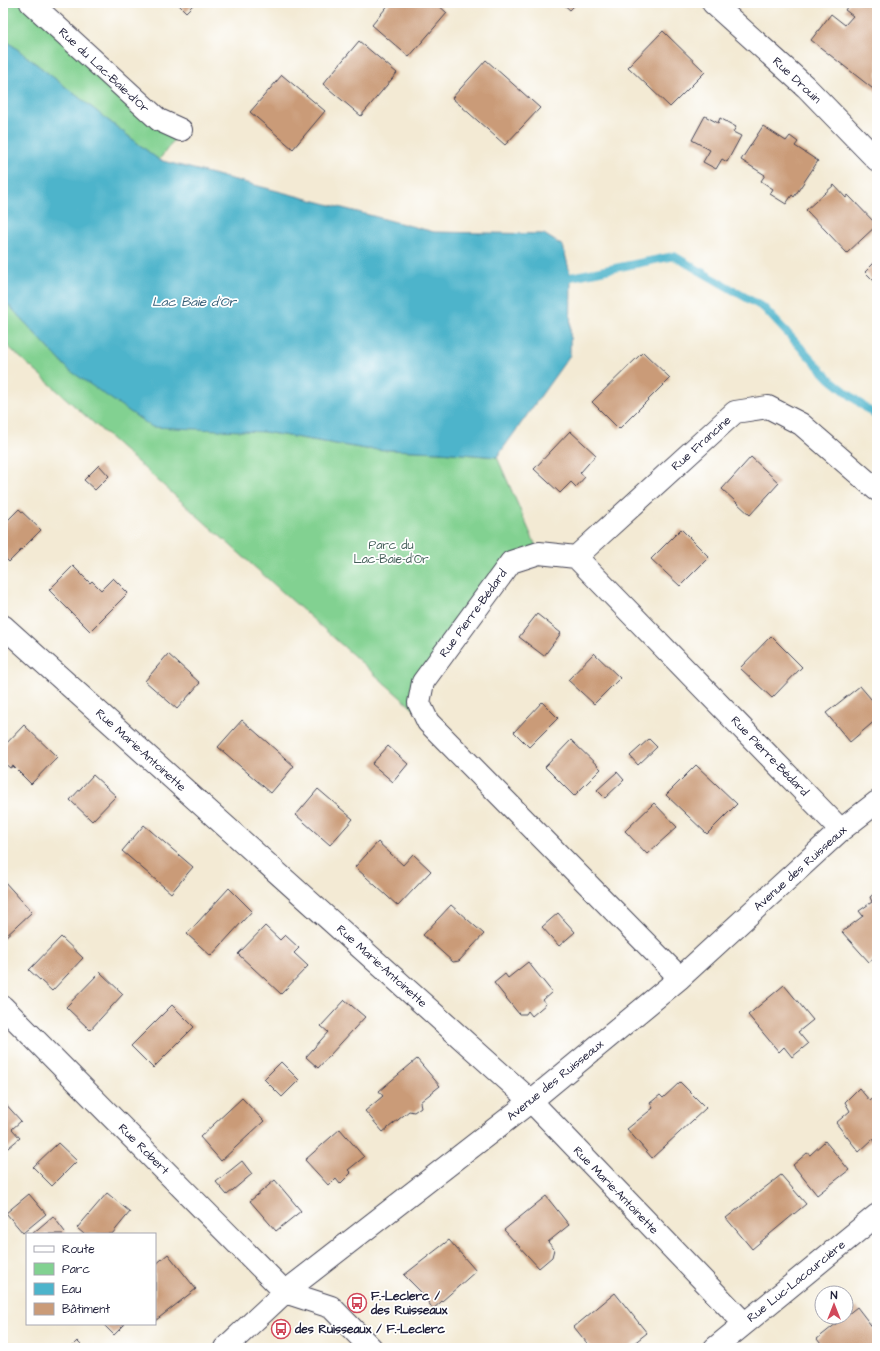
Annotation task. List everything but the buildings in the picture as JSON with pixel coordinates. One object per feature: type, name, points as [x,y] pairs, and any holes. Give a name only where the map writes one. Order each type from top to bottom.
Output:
[{"type":"street","name":"Rue du Lac-Baie-d'Or","points":[[31,3],[159,120],[181,130]]},
{"type":"street","name":"Rue Drouin","points":[[714,3],[806,87],[877,160]]},
{"type":"street","name":"Rue Francine","points":[[576,557],[735,412],[768,407],[800,424],[877,490]]},
{"type":"street","name":"Rue Pierre-Bédard","points":[[680,978],[428,722],[419,703],[423,682],[511,562],[539,553],[576,557],[841,830]]},
{"type":"street","name":"Rue Marie-Antoinette","points":[[3,626],[531,1101],[744,1323]]},
{"type":"street","name":"Avenue des Ruisseaux","points":[[225,1348],[285,1292],[531,1101],[680,978],[841,830],[877,802]]},
{"type":"street","name":"Rue Robert","points":[[3,1007],[285,1292]]},
{"type":"street","name":"Rue Luc-Lacourcière","points":[[715,1348],[877,1215]]},
{"type":"street","points":[[285,1292],[331,1308],[371,1348]]},
{"type":"green space","points":[[3,3],[31,3],[181,130],[159,160],[3,38]]},
{"type":"green space","name":"Parc du Lac-Baie-d'Or","points":[[3,299],[69,370],[264,432],[366,449],[440,452],[497,457],[539,553],[511,562],[423,682],[428,722],[3,342]]},
{"type":"water","name":"Lac Baie d'Or","points":[[3,38],[159,160],[434,232],[544,234],[563,246],[571,277],[570,355],[497,457],[440,452],[366,449],[264,432],[152,427],[69,370],[3,299]]},
{"type":"waterway","points":[[571,277],[674,256],[764,308],[830,379],[877,417]]},
{"type":"place","name":"F.-Leclerc / des Ruisseaux","points":[[357,1303]]},
{"type":"place","name":"des Ruisseaux / F.-Leclerc","points":[[281,1329]]}]
